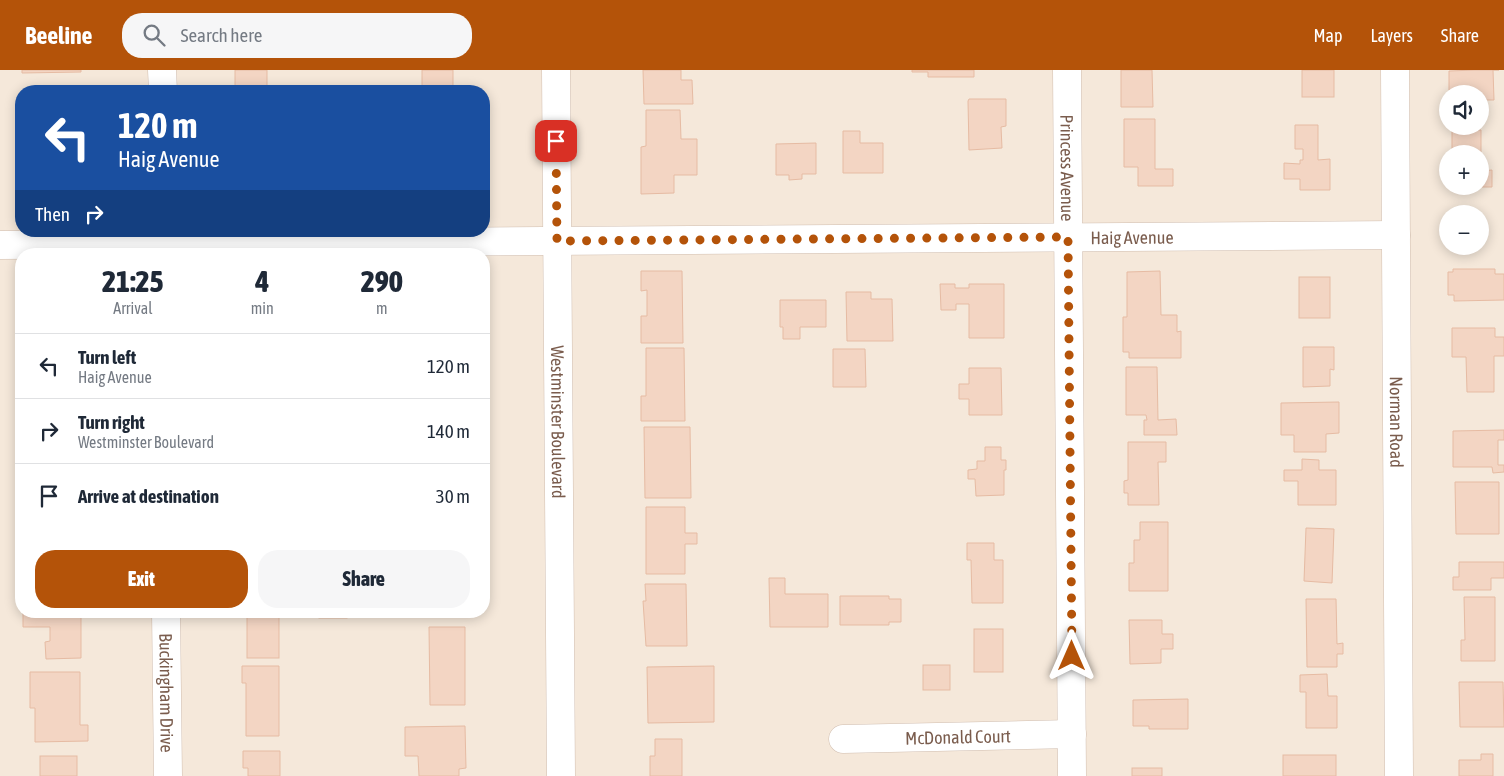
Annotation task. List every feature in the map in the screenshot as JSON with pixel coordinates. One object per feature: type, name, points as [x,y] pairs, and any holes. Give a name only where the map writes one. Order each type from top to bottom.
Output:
[{"type":"street","points":[[162,70],[163,85]]},
{"type":"street","name":"Westminster Boulevard","points":[[556,70],[561,776]]},
{"type":"street","name":"Princess Avenue","points":[[1067,70],[1072,776]]},
{"type":"street","name":"Norman Road","points":[[1395,70],[1399,776]]},
{"type":"street","name":"Haig Avenue","points":[[0,245],[1396,235]]},
{"type":"street","name":"Buckingham Drive","points":[[166,618],[168,776]]},
{"type":"street","name":"McDonald Court","points":[[843,738],[1072,734]]},
{"type":"shaded area","points":[[0,70],[1504,70],[1504,776],[0,776]]},
{"type":"building","points":[[22,70],[81,70],[81,72],[22,73]]},
{"type":"building","points":[[235,70],[267,70],[267,85],[235,85]]},
{"type":"building","points":[[422,70],[453,70],[453,85],[422,85]]},
{"type":"building","points":[[643,70],[681,70],[681,80],[692,80],[693,104],[644,104]]},
{"type":"building","points":[[912,70],[974,70],[974,77],[928,77],[928,72],[912,72]]},
{"type":"building","points":[[1121,70],[1152,70],[1153,107],[1121,107]]},
{"type":"building","points":[[1302,70],[1334,70],[1334,97],[1302,97]]},
{"type":"building","points":[[1493,70],[1494,100],[1489,100],[1489,85],[1449,85],[1449,71]]},
{"type":"building","points":[[969,99],[1006,99],[1006,126],[1001,127],[1002,148],[969,150]]},
{"type":"building","points":[[646,110],[680,110],[681,139],[697,139],[697,175],[674,175],[674,193],[641,194],[641,147],[646,146]]},
{"type":"building","points":[[1124,119],[1155,119],[1155,169],[1173,169],[1173,186],[1138,186],[1138,167],[1124,167]]},
{"type":"building","points":[[1295,125],[1318,125],[1318,160],[1330,159],[1330,190],[1300,190],[1300,179],[1284,179],[1284,163],[1300,164],[1300,160],[1303,160],[1303,149],[1295,149]]},
{"type":"building","points":[[843,131],[860,131],[860,143],[883,143],[883,173],[843,173]]},
{"type":"building","points":[[1452,135],[1481,135],[1481,145],[1452,145]]},
{"type":"building","points":[[816,143],[816,174],[802,174],[802,179],[789,180],[789,175],[776,175],[776,144]]},
{"type":"building","points":[[1489,170],[1492,170],[1492,187],[1489,187]]},
{"type":"building","points":[[1453,269],[1495,269],[1495,274],[1504,274],[1504,300],[1454,301],[1454,295],[1448,295],[1448,272],[1453,272]]},
{"type":"building","points":[[641,271],[682,271],[683,343],[641,343],[641,316],[647,316],[647,290],[641,291]]},
{"type":"building","points":[[1160,271],[1161,315],[1177,315],[1177,332],[1181,331],[1181,358],[1129,358],[1129,352],[1123,352],[1123,317],[1127,317],[1127,272]]},
{"type":"building","points":[[1299,277],[1330,277],[1330,318],[1299,318]]},
{"type":"building","points":[[940,284],[955,284],[955,288],[969,288],[969,284],[1004,284],[1004,338],[969,338],[969,304],[956,304],[956,310],[941,310]]},
{"type":"building","points":[[846,292],[871,292],[871,299],[892,299],[893,341],[847,341]]},
{"type":"building","points":[[780,300],[826,300],[826,327],[800,327],[800,339],[783,339],[783,327],[780,327]]},
{"type":"building","points":[[1452,328],[1495,328],[1495,337],[1504,337],[1504,356],[1494,356],[1494,392],[1467,392],[1466,357],[1452,357]]},
{"type":"building","points":[[1303,347],[1334,347],[1334,370],[1330,369],[1330,386],[1303,387]]},
{"type":"building","points":[[646,348],[684,348],[685,421],[641,421],[641,396],[646,396]]},
{"type":"building","points":[[833,349],[865,349],[866,387],[833,387]]},
{"type":"building","points":[[1126,367],[1157,367],[1158,420],[1176,419],[1177,435],[1144,435],[1146,415],[1126,415]]},
{"type":"building","points":[[969,368],[1001,368],[1002,415],[969,415],[969,399],[959,399],[959,384],[969,384]]},
{"type":"building","points":[[1339,402],[1339,433],[1326,434],[1326,452],[1294,452],[1294,435],[1281,435],[1281,403]]},
{"type":"building","points":[[644,427],[690,427],[691,498],[645,498]]},
{"type":"building","points":[[1504,430],[1504,440],[1498,440],[1498,465],[1504,465],[1504,472],[1493,473],[1492,467],[1453,467],[1453,431]]},
{"type":"building","points":[[1128,442],[1166,442],[1166,462],[1158,462],[1159,505],[1128,505],[1128,493],[1124,493],[1124,481],[1128,480]]},
{"type":"building","points":[[985,447],[1001,447],[1001,460],[1006,460],[1004,495],[976,496],[975,479],[968,479],[968,470],[977,469],[977,461],[985,461]]},
{"type":"building","points":[[1302,459],[1319,460],[1319,470],[1336,470],[1336,505],[1298,505],[1298,481],[1284,481],[1284,470],[1302,470]]},
{"type":"building","points":[[1455,482],[1499,482],[1499,534],[1456,534]]},
{"type":"building","points":[[646,507],[685,507],[685,533],[697,533],[697,544],[685,544],[685,574],[646,574]]},
{"type":"building","points":[[1140,522],[1168,522],[1168,591],[1129,591],[1129,563],[1134,563],[1134,540],[1140,540]]},
{"type":"building","points":[[1306,528],[1334,529],[1332,583],[1304,581]]},
{"type":"building","points":[[967,543],[994,543],[994,560],[1003,560],[1003,603],[972,603],[971,560],[967,560]]},
{"type":"building","points":[[1459,562],[1504,562],[1504,578],[1491,578],[1491,590],[1453,590],[1453,577],[1459,577]]},
{"type":"building","points":[[769,578],[785,578],[785,594],[828,594],[828,627],[770,627]]},
{"type":"building","points":[[645,584],[686,584],[687,646],[646,646],[643,601],[646,601]]},
{"type":"building","points":[[840,596],[889,596],[889,599],[901,599],[901,622],[889,622],[889,625],[840,625]]},
{"type":"building","points":[[1464,597],[1495,597],[1495,661],[1461,661],[1461,640],[1465,640]]},
{"type":"building","points":[[1306,599],[1336,599],[1337,644],[1343,643],[1343,654],[1337,654],[1337,667],[1307,667]]},
{"type":"building","points":[[23,618],[81,618],[81,658],[46,659],[45,642],[50,641],[50,627],[23,627]]},
{"type":"building","points":[[247,618],[279,618],[279,658],[247,658]]},
{"type":"building","points":[[1129,620],[1162,620],[1162,634],[1173,634],[1173,649],[1161,649],[1161,663],[1130,664]]},
{"type":"building","points":[[429,627],[465,627],[465,705],[430,705]]},
{"type":"building","points":[[974,629],[1003,629],[1003,672],[974,672]]},
{"type":"building","points":[[923,665],[950,665],[950,690],[923,690]]},
{"type":"building","points":[[242,666],[279,666],[279,736],[246,736],[246,683],[242,683]]},
{"type":"building","points":[[714,666],[714,722],[648,723],[647,667]]},
{"type":"building","points":[[30,672],[80,672],[80,725],[88,725],[88,741],[35,742],[35,708],[30,708]]},
{"type":"building","points":[[1327,674],[1328,696],[1337,696],[1337,728],[1306,728],[1306,692],[1300,692],[1300,675]]},
{"type":"building","points":[[1459,682],[1503,682],[1504,727],[1460,727]]},
{"type":"building","points":[[1188,699],[1188,729],[1149,729],[1149,726],[1133,726],[1133,700]]},
{"type":"building","points":[[465,726],[466,768],[459,769],[459,776],[419,776],[418,756],[405,756],[405,727]]},
{"type":"building","points":[[655,739],[682,739],[682,776],[650,776],[650,756],[655,756]]},
{"type":"building","points":[[243,751],[280,751],[280,776],[248,776],[248,768],[243,768]]},
{"type":"building","points":[[1481,754],[1493,754],[1493,776],[1459,776],[1459,760],[1481,760]]},
{"type":"building","points":[[1283,755],[1336,755],[1336,776],[1283,776]]},
{"type":"building","points":[[40,756],[77,756],[77,776],[40,776]]},
{"type":"building","points":[[1132,768],[1162,768],[1162,776],[1132,776]]},
{"type":"route","points":[[556,141],[557,241],[1068,237],[1072,656]]}]
